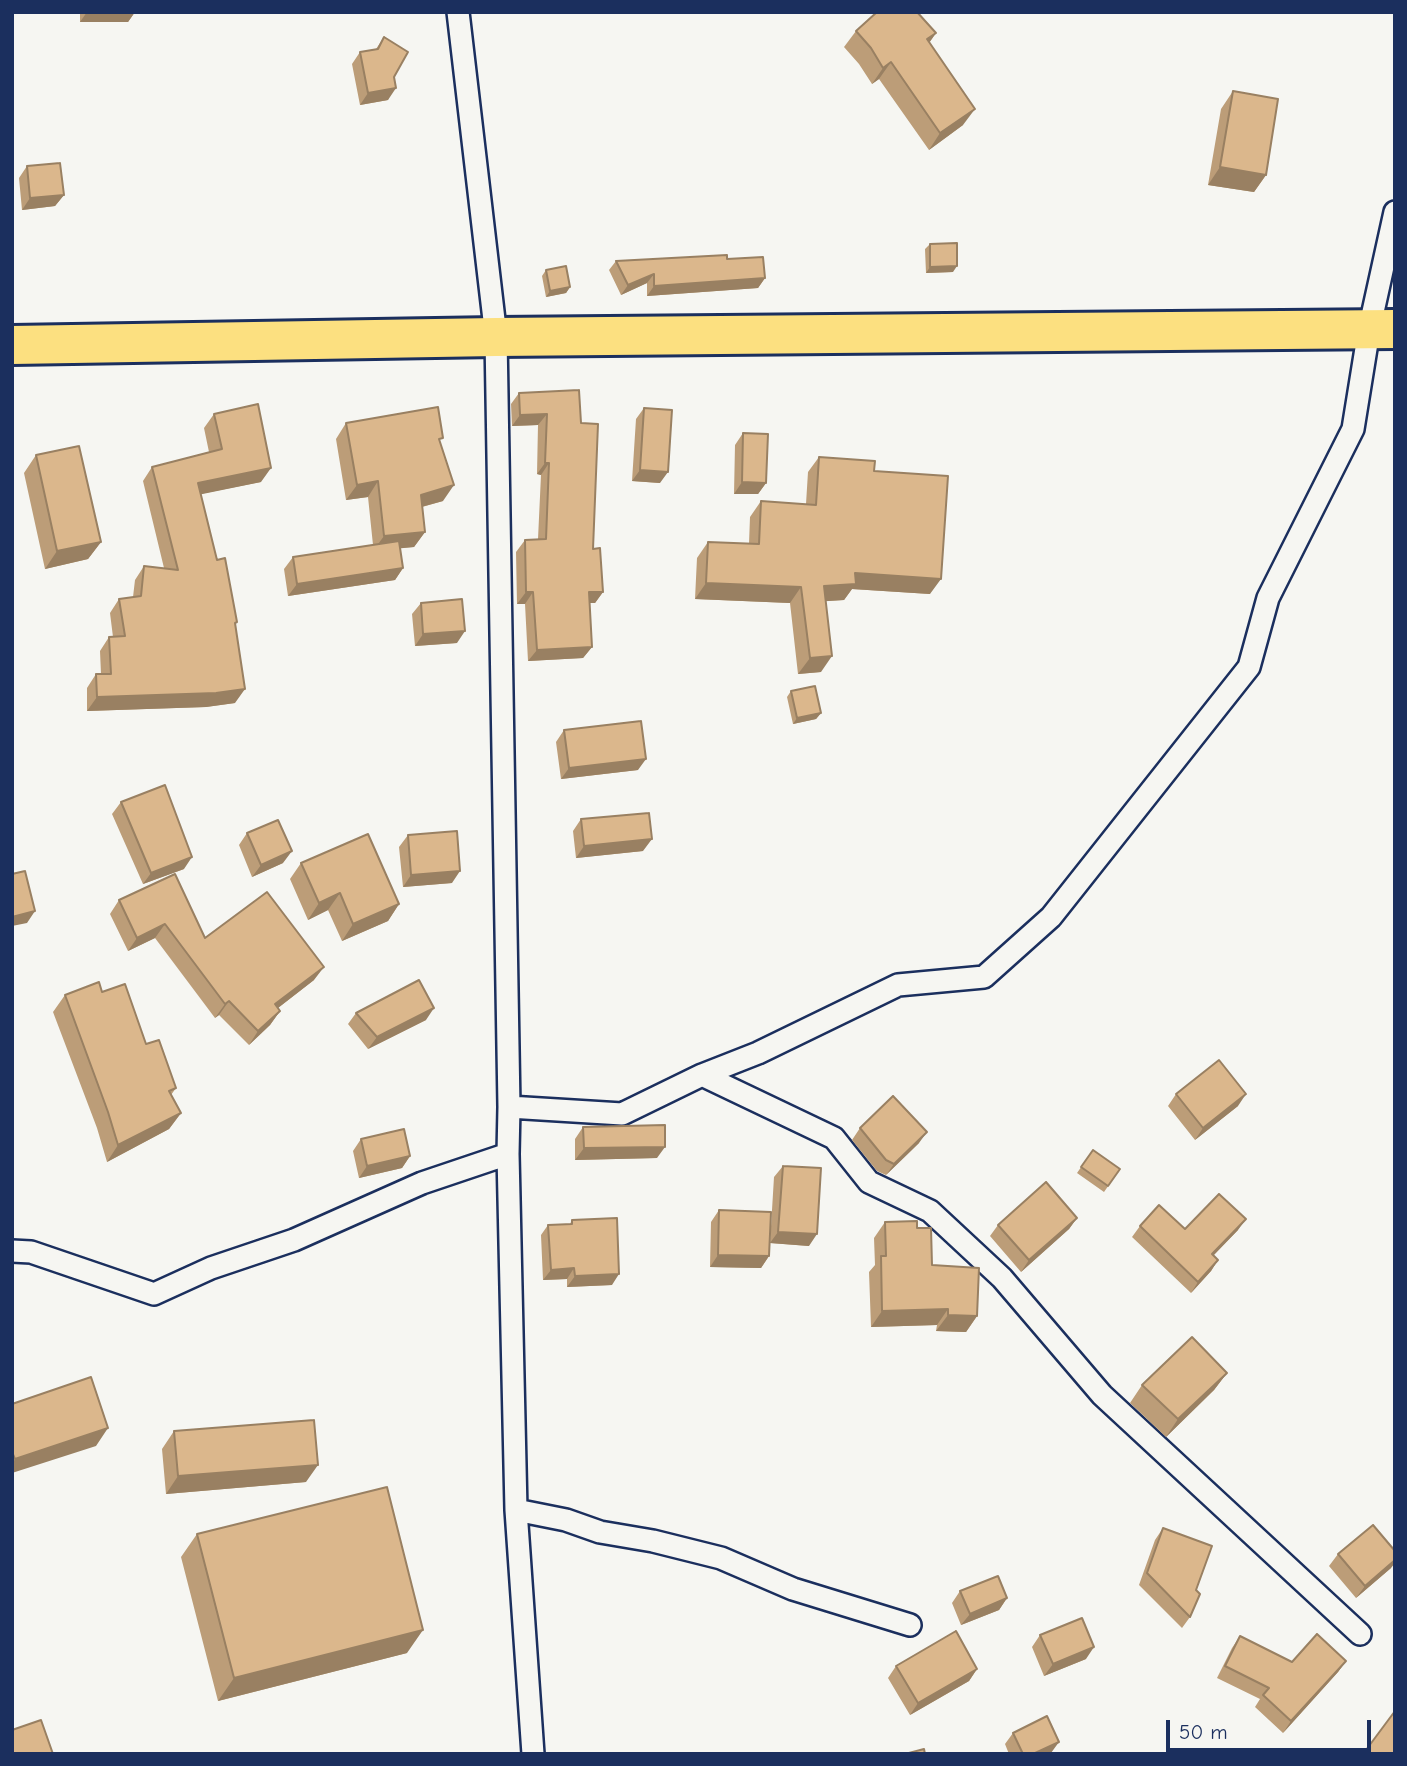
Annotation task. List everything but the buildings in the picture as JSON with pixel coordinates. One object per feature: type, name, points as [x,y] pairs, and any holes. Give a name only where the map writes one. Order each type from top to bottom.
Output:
[{"type":"highway","points":[[12,345],[496,337],[1382,330]]},
{"type":"street","points":[[458,12],[496,337],[516,1510],[533,1754]]},
{"type":"street","points":[[509,1107],[622,1114],[702,1075],[758,1053],[898,985],[984,977],[1051,918],[1249,667],[1268,598],[1353,429],[1382,330],[1395,212]]},
{"type":"street","points":[[702,1075],[834,1138],[869,1182],[930,1211],[1002,1278],[1102,1395],[1360,1634]]},
{"type":"street","points":[[12,1251],[31,1252],[154,1294],[211,1268],[293,1240],[422,1183],[508,1154]]},
{"type":"street","points":[[516,1510],[600,1532],[653,1541],[721,1558],[793,1589],[910,1625]]}]
